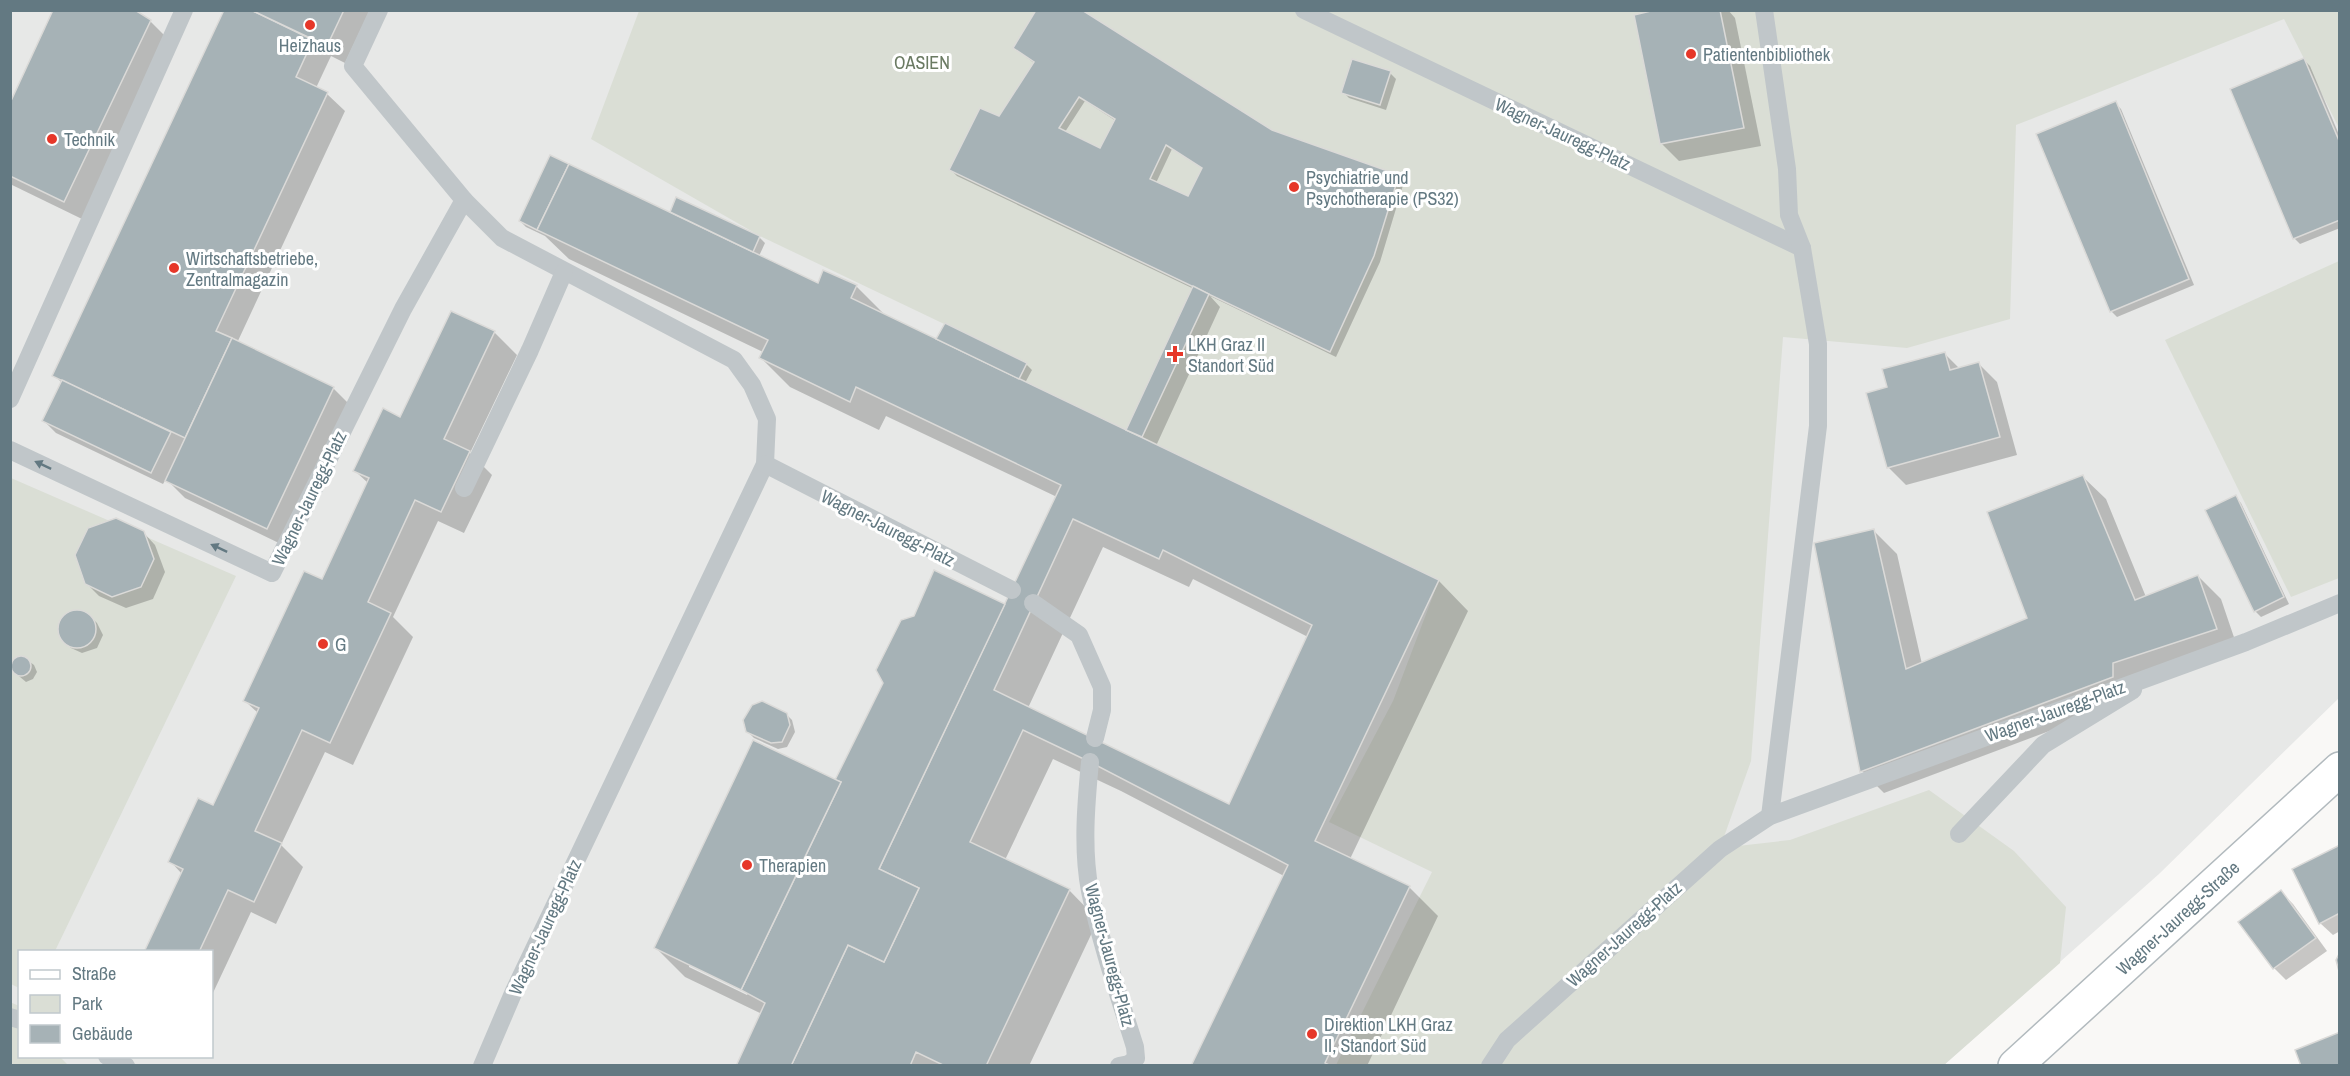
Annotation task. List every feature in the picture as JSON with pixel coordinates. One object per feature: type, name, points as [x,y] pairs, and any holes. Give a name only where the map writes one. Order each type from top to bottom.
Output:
[{"type":"main road","name":"Wagner-Jauregg-Straße","points":[[2015,1065],[2340,769]]},
{"type":"lane","points":[[10,399],[184,10]]},
{"type":"lane","name":"Wagner-Jauregg-Platz","points":[[379,10],[353,66],[464,200],[502,238],[734,360],[752,385],[767,419],[765,464],[519,980],[482,1065]]},
{"type":"lane","name":"Wagner-Jauregg-Platz","points":[[1304,10],[1323,15],[1802,248]]},
{"type":"lane","points":[[1764,10],[1787,169],[1789,215],[1802,248],[1818,344],[1818,426],[1770,816]]},
{"type":"lane","name":"Wagner-Jauregg-Platz","points":[[10,450],[272,573],[403,309],[464,200]]},
{"type":"lane","points":[[464,488],[530,350],[564,272]]},
{"type":"lane","name":"Wagner-Jauregg-Platz","points":[[765,464],[1012,590]]},
{"type":"lane","points":[[1033,603],[1079,635],[1102,687],[1102,710],[1095,738]]},
{"type":"lane","name":"Wagner-Jauregg-Platz","points":[[1490,1065],[1507,1040],[1719,849],[1770,816],[2247,642],[2340,603]]},
{"type":"lane","points":[[1959,834],[2043,745],[2168,669]]},
{"type":"lane","name":"Wagner-Jauregg-Platz","points":[[1089,762],[1085,819],[1090,890],[1116,988],[1135,1047],[1136,1058],[1129,1064],[1119,1065]]},
{"type":"lane","points":[[111,1058],[126,1065]]},
{"type":"shaded area","name":"LKH Graz II Standort Süd","points":[[10,11],[2339,11],[2339,698],[2159,874],[1944,1065],[11,1065]]},
{"type":"green space","name":"OASIEN","points":[[639,11],[2339,11],[2339,128],[2284,19],[2016,125],[2010,319],[1907,348],[1783,337],[1751,761],[1720,848],[1790,840],[1929,790],[2014,851],[2066,907],[2060,963],[1944,1065],[1336,1065],[1432,872],[1329,822],[1393,701],[1439,580],[1019,379],[1026,363],[760,236],[591,139]]},
{"type":"green space","points":[[2339,261],[2339,578],[2291,597],[2165,340]]},
{"type":"green space","points":[[11,478],[236,576],[55,950],[18,950],[18,988],[11,984]]},
{"type":"green space","points":[[10,1002],[18,1006],[18,1058],[61,1058],[68,1065],[11,1065]]},
{"type":"building","name":"Technik","points":[[53,10],[135,10],[151,20],[64,202],[10,176],[10,103]]},
{"type":"building","name":"Wirtschaftsbetriebe, Zentralmagazin","points":[[224,10],[251,10],[313,40],[296,77],[328,92],[216,331],[232,338],[185,438],[52,376]]},
{"type":"building","name":"Heizhaus","points":[[251,10],[344,10],[327,46]]},
{"type":"building","name":"Psychiatrie und Psychotherapie (PS32)","points":[[1036,10],[1082,10],[1272,130],[1399,175],[1374,256],[1330,352],[949,170],[980,108],[999,116],[1034,62],[1013,48]],"holes":[[[1079,97],[1115,119],[1100,148],[1059,128]],[[1166,145],[1202,168],[1188,196],[1150,179]]]},
{"type":"building","points":[[1655,10],[1720,10],[1744,128],[1660,144],[1634,15]]},
{"type":"building","points":[[2304,58],[2340,143],[2340,220],[2293,239],[2230,89]]},
{"type":"building","points":[[1352,59],[1391,71],[1380,105],[1341,93]]},
{"type":"building","points":[[2116,101],[2189,279],[2110,312],[2036,134]]},
{"type":"building","points":[[550,155],[569,164],[537,230],[519,221]]},
{"type":"building","points":[[569,164],[818,283],[823,270],[857,285],[851,298],[1439,580],[1315,841],[1410,886],[1325,1063],[1331,1066],[1191,1066],[1288,865],[1090,762],[1023,730],[970,842],[1070,889],[986,1066],[945,1066],[916,1052],[910,1066],[791,1066],[848,945],[884,962],[919,888],[879,869],[1061,485],[856,387],[850,402],[759,358],[768,340],[537,230]],"holes":[[[1073,519],[1159,559],[1163,550],[1312,625],[1229,804],[994,690]]]},
{"type":"building","points":[[676,197],[760,236],[753,252],[670,212]]},
{"type":"building","points":[[1193,286],[1209,294],[1142,437],[1126,430]]},
{"type":"building","name":"G","points":[[451,311],[495,331],[444,439],[470,451],[441,512],[415,500],[368,602],[391,613],[330,743],[302,730],[255,831],[282,843],[254,902],[228,890],[200,950],[145,950],[183,869],[168,862],[198,798],[213,805],[259,708],[243,701],[304,571],[322,579],[369,478],[353,471],[383,408],[400,417]]},
{"type":"building","points":[[945,323],[1027,363],[1019,379],[936,339]]},
{"type":"building","points":[[232,338],[334,387],[267,529],[165,481]]},
{"type":"building","points":[[1945,352],[1950,370],[1979,362],[2000,437],[1887,468],[1866,393],[1887,387],[1882,369]]},
{"type":"building","points":[[62,380],[171,432],[151,473],[42,421]]},
{"type":"building","points":[[2083,475],[2135,600],[2198,575],[2217,629],[2113,663],[2113,677],[1860,772],[1814,543],[1874,529],[1906,669],[2027,618],[1987,512]]},
{"type":"building","points":[[2236,495],[2284,597],[2254,612],[2205,510]]},
{"type":"building","points":[[116,518],[144,531],[154,559],[141,587],[112,597],[85,584],[75,555],[88,528]]},
{"type":"building","points":[[934,570],[1005,604],[879,869],[919,888],[884,962],[848,945],[791,1066],[736,1066],[765,1003],[741,990],[841,782],[835,780],[883,683],[876,670],[901,620],[914,616]]},
{"type":"building","points":[[77,610],[90,616],[96,629],[90,642],[77,648],[64,642],[58,629],[64,616]]},
{"type":"building","points":[[17,656],[25,656],[31,662],[31,670],[25,676],[17,676],[11,670],[11,662]]},
{"type":"building","points":[[762,701],[787,713],[790,725],[782,742],[771,743],[746,732],[743,720],[752,705]]},
{"type":"building","name":"Therapien","points":[[753,740],[841,782],[741,990],[654,948]]},
{"type":"building","points":[[2340,845],[2340,913],[2319,924],[2292,869]]},
{"type":"building","points":[[2281,890],[2316,938],[2273,969],[2238,922]]},
{"type":"building","points":[[2340,952],[2340,975],[2336,960]]},
{"type":"building","points":[[2340,1032],[2340,1066],[2301,1066],[2295,1050]]},
{"type":"place","name":"Heizhaus","points":[[310,25]]},
{"type":"place","name":"Patientenbibliothek","points":[[1691,54]]},
{"type":"place","name":"Technik","points":[[52,139]]},
{"type":"place","name":"Psychiatrie und Psychotherapie (PS32)","points":[[1294,187]]},
{"type":"place","name":"Wirtschaftsbetriebe, Zentralmagazin","points":[[174,268]]},
{"type":"place","name":"LKH Graz II Standort Süd","points":[[1175,354]]},
{"type":"place","name":"G","points":[[323,644]]},
{"type":"place","name":"Therapien","points":[[747,865]]},
{"type":"place","name":"Direktion LKH Graz II, Standort Süd","points":[[1312,1034]]}]
